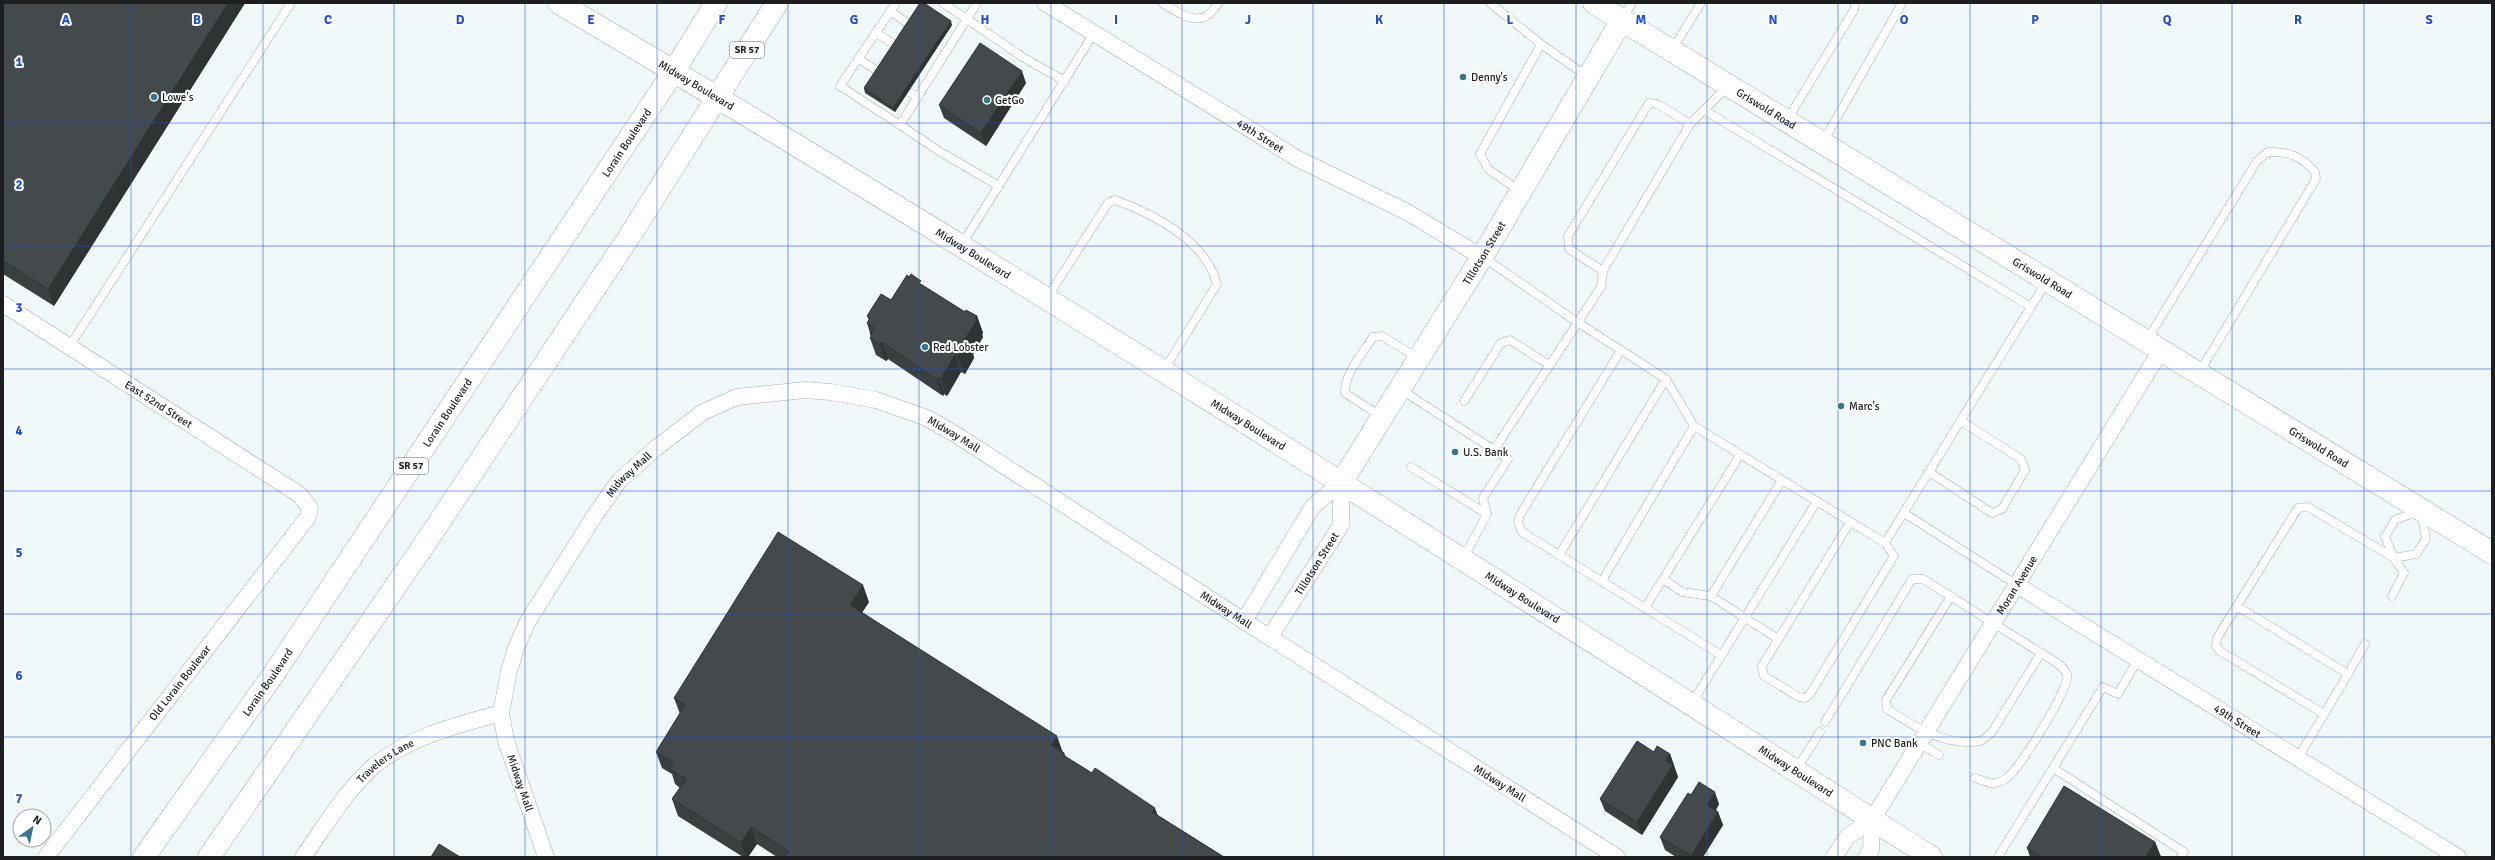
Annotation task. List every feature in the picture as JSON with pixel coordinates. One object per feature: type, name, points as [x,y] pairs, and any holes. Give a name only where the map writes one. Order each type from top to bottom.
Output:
[{"type":"main road","name":"Midway Boulevard","points":[[559,3],[718,96],[1164,371],[1462,560],[1692,703],[1931,857]]},
{"type":"main road","name":"Lorain Boulevard","points":[[144,857],[275,672],[674,71],[716,3]]},
{"type":"main road","name":"SR 57","points":[[209,857],[430,536],[629,237],[777,3]]},
{"type":"main road","name":"Griswold Road","points":[[1594,3],[1627,11],[1671,50],[2492,553]]},
{"type":"main road","name":"Tillotson Street","points":[[1341,483],[1482,257],[1627,11]]},
{"type":"street","name":"49th Street","points":[[1045,3],[1298,159],[1407,212],[1482,257]]},
{"type":"street","name":"East 52nd Street","points":[[3,304],[300,495],[310,508]]},
{"type":"street","name":"Moran Avenue","points":[[1834,857],[1848,836],[1872,820],[2017,585],[2154,346]]},
{"type":"street","name":"Midway Mall","points":[[546,857],[506,741],[501,713],[511,663],[523,631],[595,515],[620,481],[656,448],[703,412],[737,396],[805,390],[831,392],[876,400],[927,418],[955,434],[1244,621],[1617,857]]},
{"type":"street","name":"Tillotson Street","points":[[1244,621],[1313,506],[1341,483]]},
{"type":"street","name":"Tillotson Street","points":[[1270,637],[1341,525],[1341,483]]},
{"type":"street","name":"Old Lorain Boulevar","points":[[46,857],[308,517],[310,508]]},
{"type":"street","name":"49th Street","points":[[2017,585],[2458,857]]},
{"type":"street","name":"Travelers Lane","points":[[304,857],[332,816],[375,765],[410,744],[445,728],[501,713]]},
{"type":"street","name":"Moran Avenue","points":[[1866,857],[1871,850],[1872,820]]},
{"type":"lane","points":[[70,347],[291,3]]},
{"type":"lane","points":[[896,3],[840,86],[942,153],[999,186]]},
{"type":"lane","points":[[943,3],[1024,58],[1065,81]]},
{"type":"lane","points":[[900,125],[977,3]]},
{"type":"lane","points":[[1162,3],[1189,18],[1200,19],[1212,14],[1218,3]]},
{"type":"lane","points":[[1490,3],[1541,44],[1588,77]]},
{"type":"lane","points":[[1671,50],[1701,3]]},
{"type":"lane","points":[[1787,121],[1854,10],[1855,3]]},
{"type":"lane","points":[[1822,143],[1902,3]]},
{"type":"lane","points":[[890,12],[910,25]]},
{"type":"lane","points":[[876,33],[897,46]]},
{"type":"lane","points":[[961,246],[1094,33]]},
{"type":"lane","points":[[940,44],[948,49]]},
{"type":"lane","points":[[1521,191],[1488,169],[1480,154],[1541,44]]},
{"type":"lane","points":[[859,58],[879,72]]},
{"type":"lane","points":[[926,65],[934,70]]},
{"type":"lane","points":[[1494,450],[1601,287],[1603,271],[1690,124],[1728,85]]},
{"type":"lane","points":[[908,92],[917,97]]},
{"type":"lane","points":[[1603,271],[1569,249],[1568,236],[1649,103],[1658,104],[1690,124]]},
{"type":"lane","points":[[1704,110],[2031,306]]},
{"type":"lane","points":[[2154,346],[2257,161],[2268,152],[2283,151],[2296,156],[2308,164],[2315,172],[2316,179],[2199,373]]},
{"type":"lane","points":[[1047,299],[1108,203],[1115,200],[1140,209],[1179,234],[1199,252],[1214,271],[1218,284],[1164,371]]},
{"type":"lane","points":[[1482,257],[1577,322],[1666,379],[1694,426],[1885,543],[1894,556],[1810,694],[1805,698],[1793,694],[1764,676],[1761,671],[1778,639],[1850,522]]},
{"type":"lane","points":[[1885,543],[2047,280]]},
{"type":"lane","points":[[1382,417],[1345,393],[1344,383],[1373,337],[1382,336],[1419,359]]},
{"type":"lane","points":[[1464,401],[1501,343],[1510,340],[1549,365]]},
{"type":"lane","points":[[1621,350],[1520,515],[1518,522],[1522,532],[1721,655]]},
{"type":"lane","points":[[1559,555],[1666,379]]},
{"type":"lane","points":[[1400,388],[1508,458],[1483,498],[1487,514],[1462,560]]},
{"type":"lane","points":[[1929,472],[1992,513],[2002,509],[2025,470],[2021,459],[1961,420]]},
{"type":"lane","points":[[1602,581],[1694,426]]},
{"type":"lane","points":[[1645,608],[1740,455]]},
{"type":"lane","points":[[1412,468],[1487,514]]},
{"type":"lane","points":[[1711,596],[1782,480]]},
{"type":"lane","points":[[1692,703],[1816,501]]},
{"type":"lane","points":[[2324,714],[2216,646],[2217,638],[2298,508],[2303,506],[2308,507],[2394,558],[2416,554],[2426,539],[2421,510],[2395,520],[2385,536],[2394,558],[2404,573],[2392,596]]},
{"type":"lane","points":[[1904,513],[2017,585]]},
{"type":"lane","points":[[1663,579],[1682,592],[1711,596],[1778,639]]},
{"type":"lane","points":[[1825,722],[1912,579],[1923,579],[2058,664],[2066,673],[2067,681],[2062,692],[2023,758],[2007,778],[1992,784],[1975,778]]},
{"type":"lane","points":[[1940,755],[1923,738],[1887,709],[1886,700],[1951,596]]},
{"type":"lane","points":[[2237,606],[2348,674]]},
{"type":"lane","points":[[2298,758],[2365,644]]},
{"type":"lane","points":[[1923,738],[1953,741],[1981,741],[1992,732],[2041,653]]},
{"type":"lane","points":[[1998,857],[2103,687],[2118,694],[2138,659]]},
{"type":"lane","points":[[1795,770],[1820,732]]},
{"type":"lane","points":[[2053,768],[2184,852],[2181,857]]},
{"type":"building","points":[[3,3],[228,3],[48,289],[3,261]]},
{"type":"building","points":[[920,3],[924,3],[951,21],[893,108],[864,88]]},
{"type":"building","points":[[980,43],[1022,71],[981,133],[939,105]]},
{"type":"building","points":[[911,274],[921,281],[919,283],[965,312],[966,310],[977,316],[975,319],[977,320],[965,339],[968,341],[958,357],[955,355],[941,379],[938,377],[937,380],[882,342],[880,345],[870,338],[872,335],[870,334],[874,328],[867,323],[870,318],[867,316],[881,294],[891,300],[907,275],[909,277]]},
{"type":"building","points":[[778,532],[863,585],[850,605],[1057,736],[1051,745],[1064,753],[1063,755],[1092,773],[1095,768],[1155,808],[1152,812],[1224,857],[785,857],[789,852],[751,827],[741,843],[672,799],[686,779],[669,768],[673,762],[656,752],[685,705],[674,698]]},
{"type":"building","points":[[1637,741],[1654,752],[1657,746],[1670,754],[1666,760],[1673,765],[1637,822],[1600,799]]},
{"type":"building","points":[[1699,782],[1715,792],[1707,805],[1718,812],[1691,856],[1660,837],[1688,793],[1691,795]]},
{"type":"building","points":[[2064,786],[2155,842],[2146,857],[2042,857],[2027,848]]},
{"type":"building","points":[[439,844],[460,857],[431,857]]},
{"type":"place","name":"Denny's","points":[[1463,77]]},
{"type":"place","name":"Lowe's","points":[[154,97]]},
{"type":"place","name":"GetGo","points":[[987,100]]},
{"type":"place","name":"Red Lobster","points":[[925,347]]},
{"type":"place","name":"Marc's","points":[[1841,406]]},
{"type":"place","name":"U.S. Bank","points":[[1455,452]]},
{"type":"place","name":"PNC Bank","points":[[1863,743]]}]
